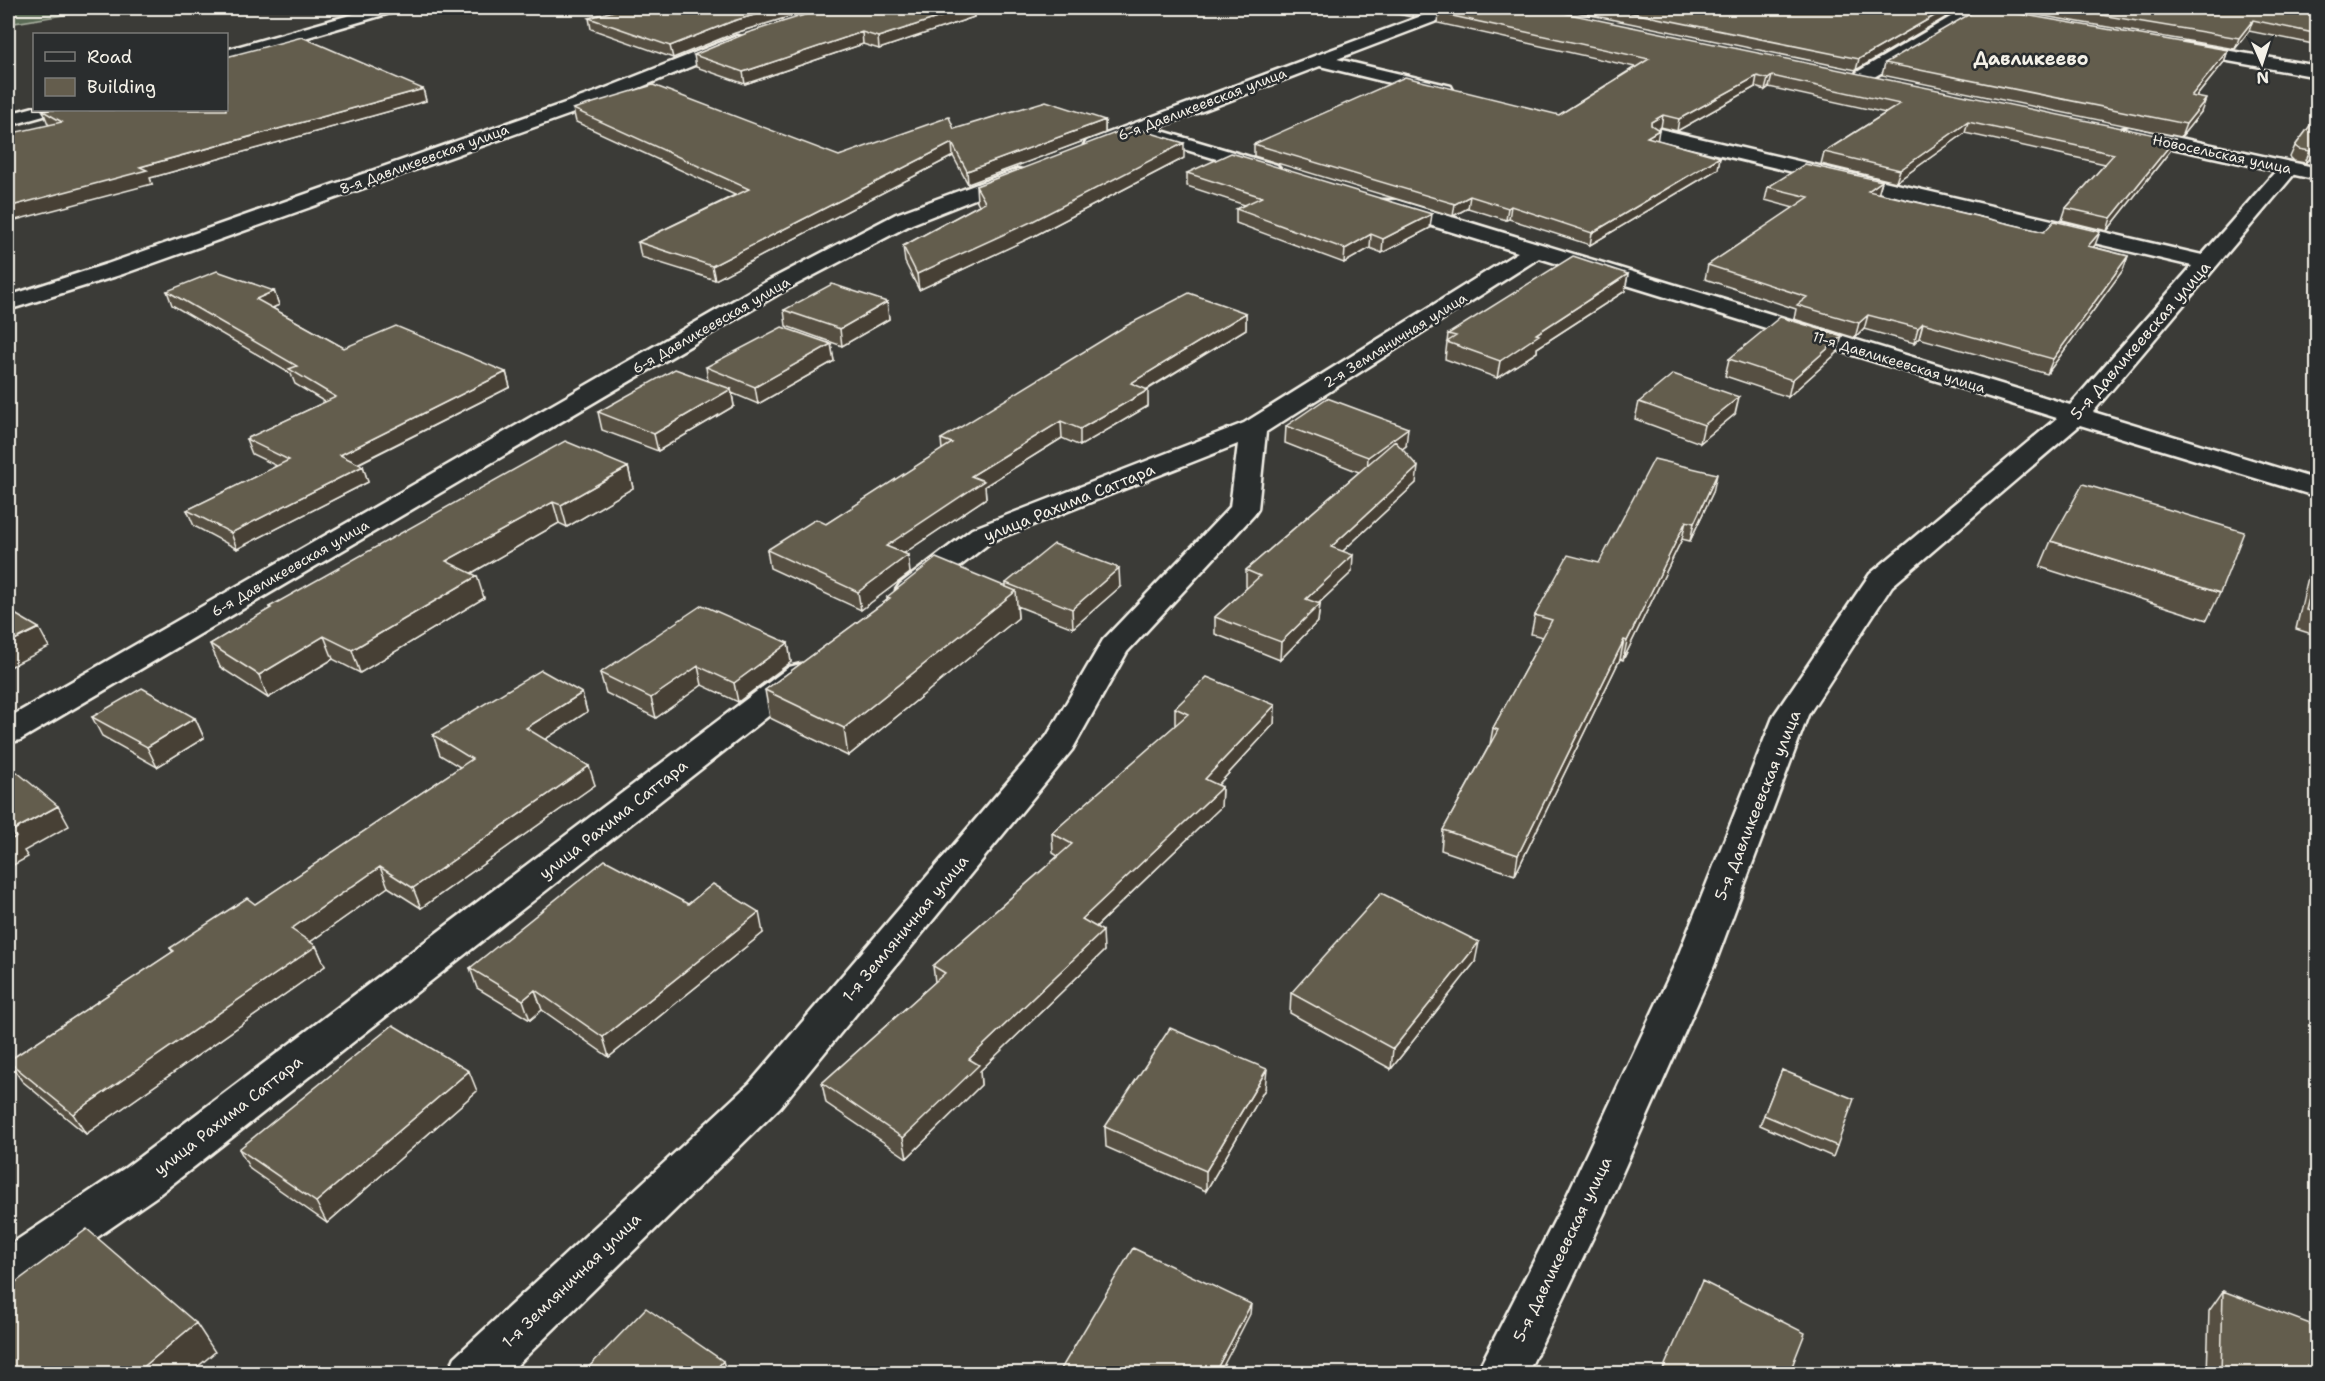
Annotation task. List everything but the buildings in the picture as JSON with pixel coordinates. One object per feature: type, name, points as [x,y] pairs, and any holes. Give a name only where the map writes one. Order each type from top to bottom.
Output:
[{"type":"street","points":[[228,55],[391,8]]},
{"type":"street","name":"6-я Давликеевская улица","points":[[1070,154],[1457,8]]},
{"type":"street","points":[[1863,76],[1971,8],[2032,21]]},
{"type":"street","name":"8-я Давликеевская улица","points":[[8,303],[115,269],[603,96],[753,35]]},
{"type":"street","points":[[2161,44],[2318,72]]},
{"type":"street","points":[[2290,67],[2308,53]]},
{"type":"street","points":[[1318,60],[1457,93]]},
{"type":"street","points":[[1840,71],[1886,81]]},
{"type":"street","points":[[8,120],[40,111]]},
{"type":"street","points":[[1137,129],[1296,177]]},
{"type":"street","name":"Новосельская улица","points":[[2107,129],[2303,171]]},
{"type":"street","points":[[1660,135],[2207,263]]},
{"type":"street","name":"6-я Давликеевская улица","points":[[8,732],[772,288],[904,219],[1037,167]]},
{"type":"street","name":"5-я Давликеевская улица","points":[[1501,1374],[1581,1214],[1694,966],[1791,715],[1881,580],[2075,416],[2207,263],[2303,171]]},
{"type":"street","name":"11-я Давликеевская улица","points":[[1365,198],[2318,489]]},
{"type":"street","name":"2-я Земляничная улица","points":[[1253,429],[1536,250]]},
{"type":"street","name":"улица Рахима Саттара","points":[[888,608],[982,536],[1253,429]]},
{"type":"street","name":"1-я Земляничная улица","points":[[473,1374],[765,1095],[1060,742],[1114,647],[1244,509],[1253,429]]},
{"type":"street","name":"улица Рахима Саттара","points":[[8,1272],[141,1182],[831,652]]},
{"type":"green space","points":[[8,8],[106,8],[8,24]]},
{"type":"district","name":"Давликеево","points":[[2031,59]]}]
